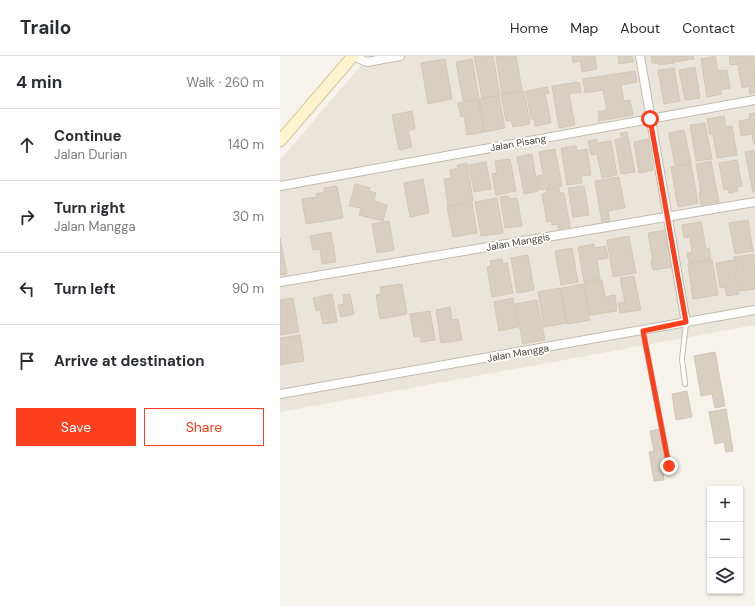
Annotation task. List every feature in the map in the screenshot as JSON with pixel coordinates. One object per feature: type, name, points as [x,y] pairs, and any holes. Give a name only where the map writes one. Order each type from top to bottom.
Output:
[{"type":"main road","points":[[280,141],[353,56]]},
{"type":"street","points":[[353,56],[367,62],[400,56]]},
{"type":"street","points":[[640,56],[686,322]]},
{"type":"street","name":"Jalan Pisang","points":[[280,186],[755,100]]},
{"type":"street","name":"Jalan Manggis","points":[[280,282],[755,202]]},
{"type":"street","name":"Jalan Mangga","points":[[280,394],[755,310]]},
{"type":"lane","points":[[685,384],[682,359],[686,322]]},
{"type":"lane","points":[[643,331],[669,466]]},
{"type":"shaded area","points":[[369,56],[755,56],[755,325],[280,412],[280,160]]},
{"type":"building","points":[[474,56],[493,56],[500,95],[482,98]]},
{"type":"building","points":[[496,56],[516,56],[522,90],[502,94]]},
{"type":"building","points":[[572,56],[595,56],[597,69],[582,72],[580,61],[573,63]]},
{"type":"building","points":[[618,56],[632,56],[633,62],[619,64]]},
{"type":"building","points":[[651,56],[673,56],[674,63],[659,65],[658,63],[652,63]]},
{"type":"building","points":[[674,56],[693,56],[694,59],[675,62]]},
{"type":"building","points":[[715,56],[718,71],[727,70],[730,88],[721,90],[722,94],[707,97],[701,59]]},
{"type":"building","points":[[729,56],[754,56],[755,93],[750,94],[749,86],[742,88],[738,64],[730,65]]},
{"type":"building","points":[[445,59],[452,99],[428,104],[421,63]]},
{"type":"building","points":[[472,59],[479,99],[463,101],[456,62]]},
{"type":"building","points":[[695,67],[700,98],[685,100],[679,70]]},
{"type":"building","points":[[674,68],[680,101],[664,104],[658,70]]},
{"type":"building","points":[[635,71],[637,82],[621,85],[624,101],[630,100],[633,115],[599,121],[598,112],[607,110],[603,90],[585,93],[583,79]]},
{"type":"building","points":[[579,82],[581,92],[569,94],[575,125],[559,128],[552,86]]},
{"type":"building","points":[[547,87],[549,93],[545,94],[551,123],[535,126],[534,119],[531,119],[526,91]]},
{"type":"building","points":[[524,91],[530,124],[513,127],[511,120],[506,121],[501,95]]},
{"type":"building","points":[[499,96],[505,128],[485,132],[479,99]]},
{"type":"building","points":[[478,100],[484,132],[467,135],[464,116],[461,117],[458,103]]},
{"type":"building","points":[[412,111],[415,129],[408,131],[412,147],[399,150],[392,115]]},
{"type":"building","points":[[755,113],[754,145],[752,134],[741,136],[739,121],[750,119],[749,114]]},
{"type":"building","points":[[724,116],[726,127],[732,126],[737,155],[717,158],[713,134],[710,135],[707,119]]},
{"type":"building","points":[[705,123],[712,159],[696,161],[690,125]]},
{"type":"building","points":[[684,130],[691,163],[675,166],[669,133]]},
{"type":"building","points":[[627,132],[635,172],[621,174],[615,140],[622,138],[620,133]]},
{"type":"building","points":[[596,139],[597,143],[611,141],[617,175],[602,178],[597,154],[591,155],[588,141]]},
{"type":"building","points":[[648,139],[653,170],[639,173],[634,142]]},
{"type":"building","points":[[576,146],[577,151],[587,149],[591,175],[581,176],[582,183],[567,185],[561,148]]},
{"type":"building","points":[[555,149],[562,186],[539,190],[537,176],[543,175],[539,152]]},
{"type":"building","points":[[755,150],[755,192],[753,192],[745,152]]},
{"type":"building","points":[[532,154],[538,191],[524,194],[517,157]]},
{"type":"building","points":[[510,159],[516,191],[496,195],[492,174],[497,173],[495,161]]},
{"type":"building","points":[[737,160],[742,186],[737,187],[738,191],[729,193],[728,189],[724,190],[719,163]]},
{"type":"building","points":[[711,161],[719,202],[701,205],[699,193],[701,192],[696,164]]},
{"type":"building","points":[[486,162],[491,189],[474,192],[469,165]]},
{"type":"building","points":[[467,163],[473,201],[448,206],[444,179],[451,178],[450,170],[458,168],[457,165]]},
{"type":"building","points":[[691,164],[698,203],[678,207],[671,167]]},
{"type":"building","points":[[619,177],[625,208],[608,211],[610,221],[602,223],[595,181]]},
{"type":"building","points":[[423,179],[429,213],[410,217],[404,183]]},
{"type":"building","points":[[355,184],[370,188],[369,191],[376,193],[374,201],[387,205],[383,221],[359,215],[361,208],[349,206]]},
{"type":"building","points":[[337,186],[343,218],[306,224],[302,199],[317,197],[316,194],[324,192],[324,188]]},
{"type":"building","points":[[584,186],[589,215],[573,217],[568,188]]},
{"type":"building","points":[[559,188],[560,193],[564,193],[570,227],[558,229],[558,224],[552,225],[552,221],[547,222],[542,194],[547,193],[546,190]]},
{"type":"building","points":[[508,196],[509,199],[517,198],[522,226],[505,228],[500,197]]},
{"type":"building","points":[[497,198],[503,233],[481,236],[475,202]]},
{"type":"building","points":[[472,203],[477,233],[453,237],[447,207]]},
{"type":"building","points":[[748,220],[753,251],[735,254],[729,223]]},
{"type":"building","points":[[389,221],[394,250],[377,253],[372,224]]},
{"type":"building","points":[[701,222],[706,249],[709,248],[711,259],[689,263],[687,253],[692,252],[690,237],[684,238],[682,225]]},
{"type":"building","points":[[666,230],[672,267],[653,270],[651,261],[653,261],[648,233]]},
{"type":"building","points":[[331,232],[336,262],[322,264],[320,249],[313,250],[310,236]]},
{"type":"building","points":[[629,236],[636,273],[613,277],[607,240]]},
{"type":"building","points":[[280,238],[287,274],[280,275]]},
{"type":"building","points":[[594,244],[595,248],[606,246],[608,258],[597,260],[600,279],[584,282],[578,247]]},
{"type":"building","points":[[572,248],[578,282],[561,285],[555,251]]},
{"type":"building","points":[[754,254],[755,289],[740,291],[734,257]]},
{"type":"building","points":[[528,255],[534,290],[517,293],[511,258]]},
{"type":"building","points":[[502,259],[503,264],[507,263],[513,293],[492,297],[487,267],[491,266],[490,261]]},
{"type":"building","points":[[712,260],[718,295],[693,299],[688,264]]},
{"type":"building","points":[[733,260],[739,294],[727,296],[725,287],[720,288],[716,263]]},
{"type":"building","points":[[634,276],[641,310],[620,313],[618,303],[625,302],[620,278]]},
{"type":"building","points":[[602,280],[605,297],[615,295],[617,311],[590,315],[584,283]]},
{"type":"building","points":[[402,284],[407,314],[380,319],[376,295],[381,294],[380,287]]},
{"type":"building","points":[[583,284],[590,320],[567,324],[561,288]]},
{"type":"building","points":[[560,288],[566,323],[544,327],[538,292]]},
{"type":"building","points":[[332,294],[337,322],[323,324],[320,310],[316,311],[313,298]]},
{"type":"building","points":[[350,294],[354,314],[341,317],[338,305],[344,304],[343,295]]},
{"type":"building","points":[[293,298],[299,332],[280,335],[280,300]]},
{"type":"building","points":[[513,298],[518,327],[499,331],[494,302]]},
{"type":"building","points":[[537,300],[545,340],[523,344],[515,304]]},
{"type":"building","points":[[450,307],[452,320],[458,319],[462,340],[441,343],[436,310]]},
{"type":"building","points":[[430,311],[435,340],[421,342],[420,336],[414,337],[410,314]]},
{"type":"building","points":[[300,335],[304,361],[280,365],[280,338]]},
{"type":"building","points":[[715,352],[725,406],[715,408],[712,394],[701,396],[694,356]]},
{"type":"building","points":[[687,391],[692,417],[676,420],[672,394]]},
{"type":"building","points":[[726,409],[733,451],[726,452],[724,442],[715,444],[709,412]]},
{"type":"building","points":[[661,429],[668,472],[663,473],[664,480],[654,481],[649,452],[654,451],[650,431]]},
{"type":"route","points":[[650,119],[686,322],[643,331],[669,466]]}]
